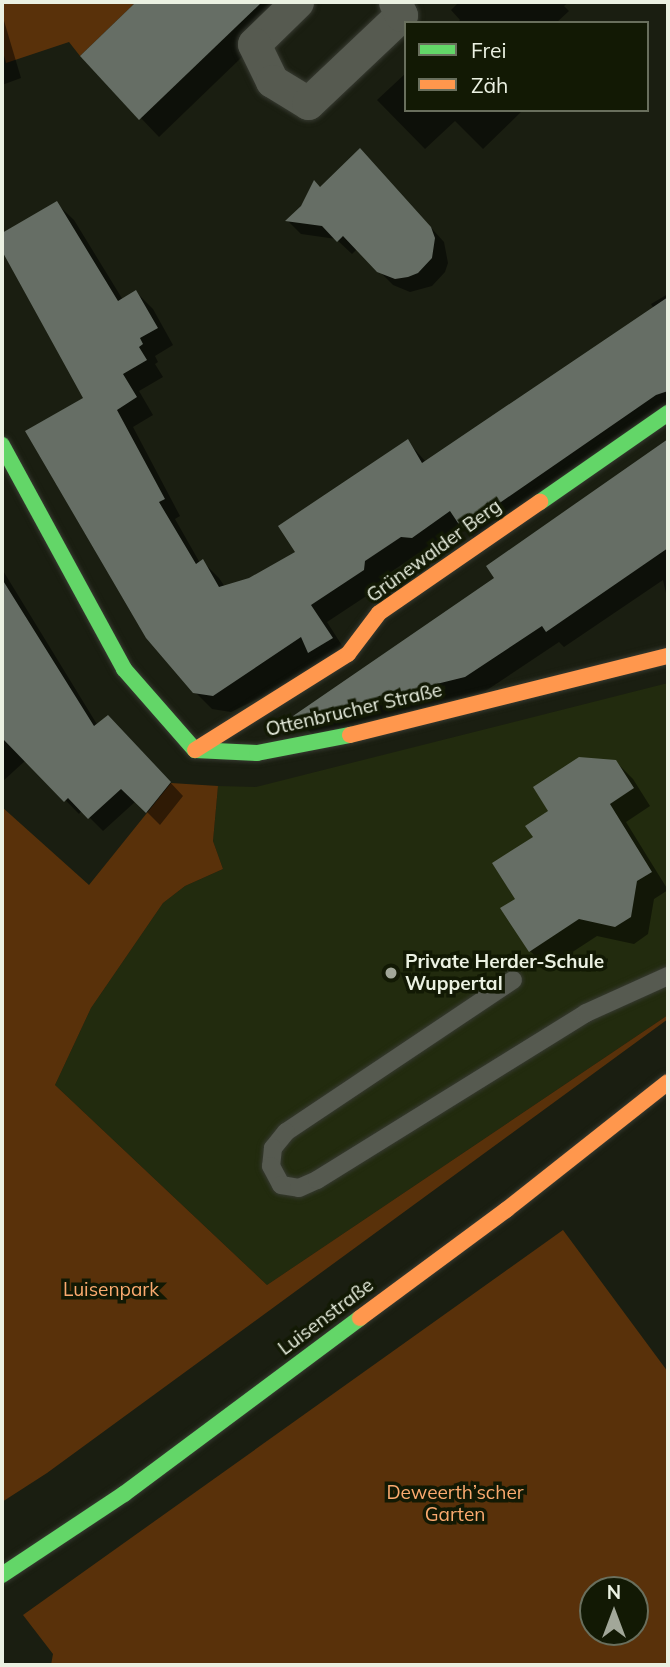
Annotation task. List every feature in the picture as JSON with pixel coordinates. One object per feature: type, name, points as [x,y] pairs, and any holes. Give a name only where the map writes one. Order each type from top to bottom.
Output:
[{"type":"street","points":[[297,2],[254,44],[272,81],[307,103],[401,15],[395,2]]},
{"type":"street","name":"Grünewalder Berg","points":[[195,750],[348,654],[379,613],[668,413]]},
{"type":"street","points":[[2,445],[124,669],[195,750]]},
{"type":"street","name":"Ottenbrucher Straße","points":[[195,750],[257,753],[333,739],[668,656]]},
{"type":"street","name":"Luisenstraße","points":[[2,1575],[135,1486],[506,1210],[668,1082]]},
{"type":"lane","points":[[513,980],[286,1132],[273,1148],[271,1166],[281,1185],[299,1188],[317,1180],[586,1013],[668,976]]},
{"type":"shaded area","name":"Private Herder-Schule Wuppertal","points":[[668,683],[668,1015],[267,1285],[55,1085],[91,1008],[163,903],[185,886],[223,869],[213,841],[218,786],[256,787]]},
{"type":"green space","points":[[2,2],[136,2],[80,56],[69,42],[6,63],[2,48]]},
{"type":"green space","name":"Luisenpark","points":[[171,783],[218,786],[213,841],[223,869],[185,886],[163,903],[91,1008],[55,1085],[267,1285],[668,1015],[668,1019],[47,1473],[2,1502],[2,807],[89,885]]},
{"type":"green space","name":"Deweerth’scher Garten","points":[[563,1230],[668,1372],[668,1661],[663,1665],[51,1665],[53,1654],[23,1615]]},
{"type":"building","points":[[136,2],[262,2],[139,120],[80,56]]},
{"type":"building","points":[[360,148],[431,227],[435,238],[432,258],[418,273],[395,279],[377,272],[343,236],[337,242],[322,226],[285,221],[301,206],[314,180],[320,187]]},
{"type":"building","points":[[57,201],[118,301],[136,290],[158,328],[140,338],[143,344],[139,347],[147,360],[123,374],[137,397],[117,410],[165,499],[159,502],[196,564],[203,559],[219,587],[249,578],[295,552],[278,526],[408,439],[422,463],[668,297],[668,391],[656,395],[462,529],[450,511],[412,538],[401,537],[365,561],[364,570],[311,605],[333,638],[308,653],[301,637],[213,696],[193,693],[146,638],[25,431],[83,398],[2,251],[2,233]]},
{"type":"building","points":[[668,439],[668,548],[546,632],[542,626],[465,677],[294,719],[293,716],[494,578],[486,566]]},
{"type":"building","points":[[2,579],[94,726],[108,715],[171,782],[146,813],[121,789],[88,819],[68,798],[64,802],[2,738]]},
{"type":"building","points":[[579,757],[616,760],[634,788],[610,804],[652,872],[637,881],[631,917],[615,927],[579,919],[529,952],[500,908],[515,899],[492,863],[533,837],[525,826],[548,811],[533,787]]},
{"type":"traffic: fast","points":[[540,502],[668,413]]},
{"type":"traffic: fast","points":[[2,445],[124,669],[195,750],[257,753],[350,735]]},
{"type":"traffic: fast","points":[[2,1575],[124,1494],[360,1318]]},
{"type":"traffic: slow","points":[[195,750],[348,654],[379,613],[540,502]]},
{"type":"traffic: slow","points":[[350,735],[668,656]]},
{"type":"traffic: slow","points":[[360,1318],[506,1210],[668,1082]]},
{"type":"place","name":"Private Herder-Schule Wuppertal","points":[[391,973]]}]
